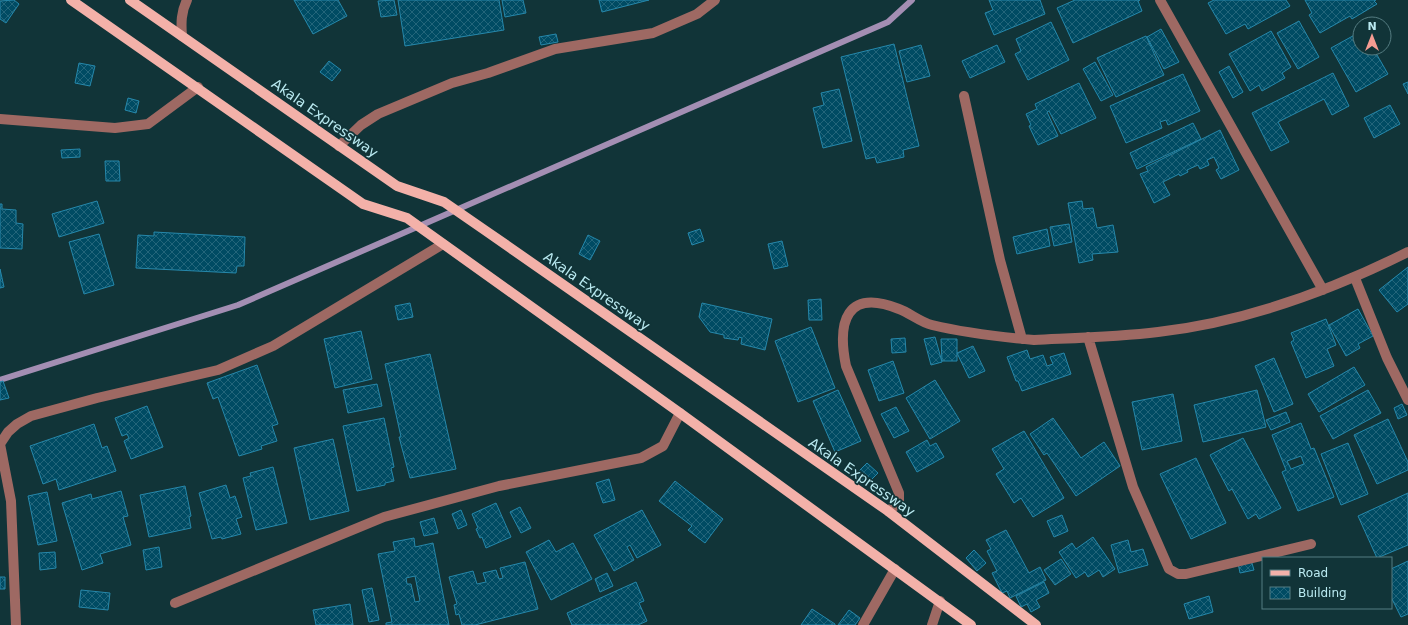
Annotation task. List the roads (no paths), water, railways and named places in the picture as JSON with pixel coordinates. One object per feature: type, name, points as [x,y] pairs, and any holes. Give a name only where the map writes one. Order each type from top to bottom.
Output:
[{"type":"main road","points":[[71,0],[198,87],[363,204],[407,218],[680,413],[940,601],[970,625]]},
{"type":"main road","name":"Akala Expressway","points":[[130,0],[397,186],[444,202],[888,511],[1036,625]]},
{"type":"street","points":[[182,36],[181,24],[183,9],[187,0]]},
{"type":"street","points":[[339,146],[360,125],[378,114],[452,83],[488,73],[555,49],[653,33],[697,14],[715,0]]},
{"type":"street","points":[[1160,0],[1322,290]]},
{"type":"street","points":[[0,119],[115,128],[148,124],[198,87]]},
{"type":"street","points":[[964,96],[1000,260],[1022,339]]},
{"type":"street","points":[[16,625],[11,501],[0,444],[8,432],[17,424],[31,416],[98,398],[218,370],[273,346],[443,244]]},
{"type":"street","points":[[888,511],[898,503],[898,493],[846,366],[842,345],[844,322],[849,313],[859,305],[875,302],[899,309],[930,325],[989,336],[1022,339],[1034,340],[1158,332],[1196,325],[1281,305],[1355,278],[1408,252]]},
{"type":"street","points":[[1355,278],[1387,358],[1408,400]]},
{"type":"street","points":[[1088,337],[1133,487],[1169,569],[1178,574],[1186,574],[1311,544]]},
{"type":"street","points":[[174,603],[384,518],[499,486],[641,458],[663,446],[680,413]]},
{"type":"street","points":[[863,625],[895,569]]},
{"type":"street","points":[[932,625],[940,601]]},
{"type":"waterway","points":[[0,380],[238,305],[888,22],[912,0]]}]
